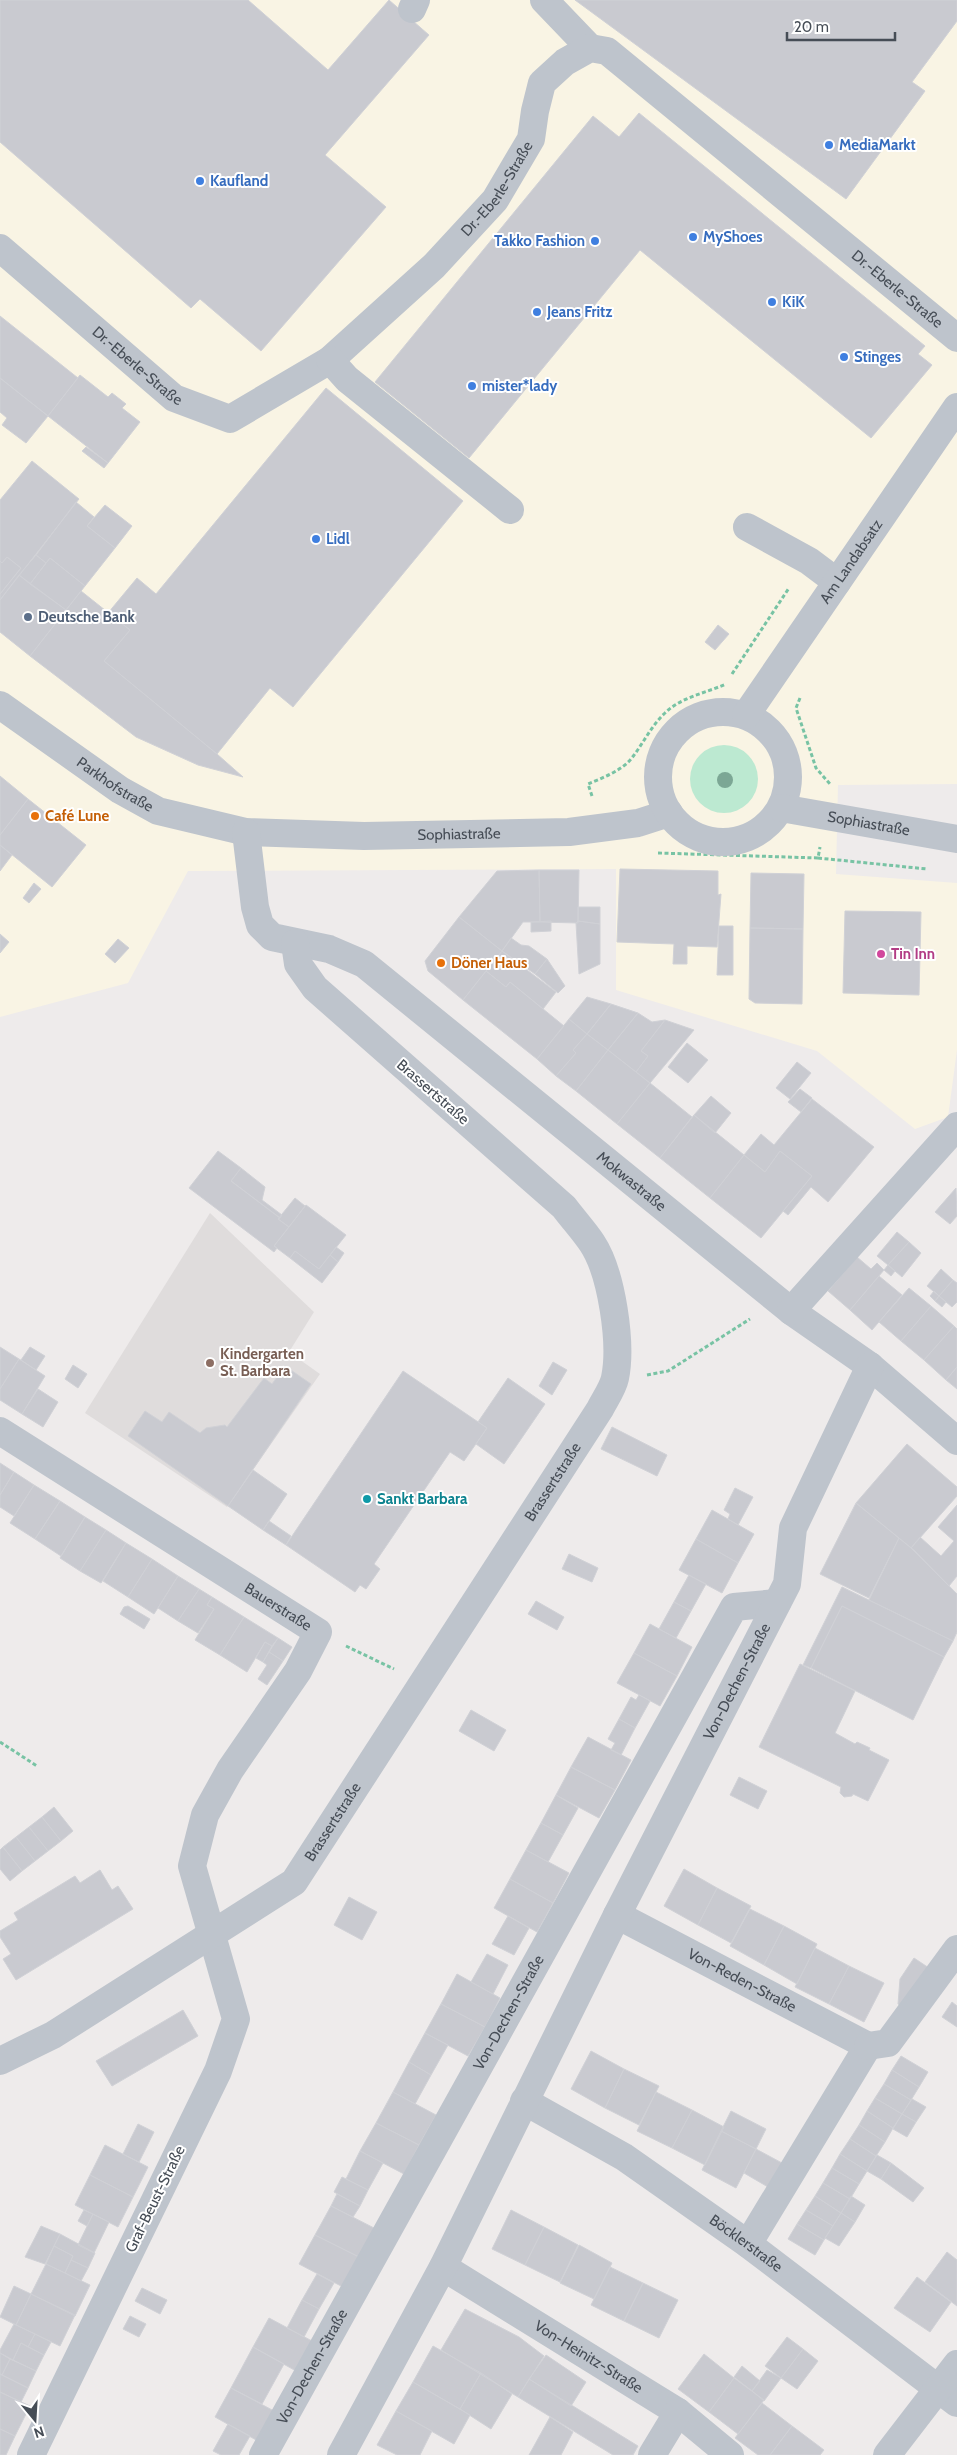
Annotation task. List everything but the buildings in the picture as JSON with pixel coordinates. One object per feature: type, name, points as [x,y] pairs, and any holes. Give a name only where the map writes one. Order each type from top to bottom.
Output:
[{"type":"street","points":[[544,0],[590,48]]},
{"type":"street","name":"Dr.-Eberle-Straße","points":[[0,248],[174,398],[230,419],[330,360],[434,266],[495,200],[531,139],[542,82],[565,62],[590,48],[607,51],[957,338]]},
{"type":"street","points":[[330,360],[346,379],[510,510]]},
{"type":"street","name":"Am Landabsatz","points":[[746,715],[957,408]]},
{"type":"street","points":[[747,527],[809,561],[837,582]]},
{"type":"street","name":"Parkhofstraße","points":[[0,705],[120,790],[158,811],[246,832]]},
{"type":"street","points":[[716,712],[746,715],[763,725],[777,740],[786,758],[789,777],[781,808],[766,828],[744,840],[720,842],[696,837],[676,823],[662,798],[657,772],[666,744],[687,722],[716,712]]},
{"type":"street","name":"Sophiastraße","points":[[781,808],[957,839]]},
{"type":"street","name":"Sophiastraße","points":[[246,832],[364,836],[604,829],[638,823],[669,813]]},
{"type":"street","points":[[246,832],[255,907],[260,925],[272,936],[295,943]]},
{"type":"street","name":"Mokwastraße","points":[[295,943],[329,950],[364,964],[791,1311],[870,1366],[957,1441]]},
{"type":"street","name":"Brassertstraße","points":[[0,2061],[53,2035],[294,1882],[600,1409],[614,1380],[618,1350],[615,1319],[606,1280],[593,1245],[564,1207],[315,988],[298,964],[295,943]]},
{"type":"street","points":[[791,1311],[957,1126]]},
{"type":"street","name":"Von-Dechen-Straße","points":[[341,2455],[443,2267],[617,1915],[787,1584],[793,1528],[870,1366]]},
{"type":"street","name":"Bauerstraße","points":[[0,1431],[318,1632],[298,1671],[230,1770],[205,1815],[192,1866],[210,1936]]},
{"type":"street","name":"Von-Dechen-Straße","points":[[263,2455],[734,1607],[777,1603]]},
{"type":"street","name":"Von-Reden-Straße","points":[[617,1915],[868,2046]]},
{"type":"street","name":"Graf-Beust-Straße","points":[[31,2455],[218,2071],[236,2019],[210,1936]]},
{"type":"street","points":[[748,2244],[868,2046],[888,2043],[950,1960]]},
{"type":"street","name":"Böcklerstraße","points":[[524,2100],[624,2157],[748,2244],[948,2396]]},
{"type":"street","name":"Von-Heinitz-Straße","points":[[443,2267],[678,2412],[730,2455]]},
{"type":"street","points":[[887,2455],[948,2396],[957,2364]]},
{"type":"street","points":[[652,2455],[678,2412]]},
{"type":"path","points":[[604,829],[588,784],[606,777],[630,760],[665,712],[684,699],[726,684],[740,658],[809,561]]},
{"type":"path","points":[[802,691],[796,708],[816,768],[831,782],[818,858]]},
{"type":"path","points":[[655,853],[818,858],[937,870]]},
{"type":"path","points":[[614,1380],[668,1371],[754,1317],[791,1311]]},
{"type":"path","points":[[318,1632],[424,1683]]},
{"type":"path","points":[[0,1742],[37,1766]]},
{"type":"shaded area","points":[[0,0],[957,0],[957,784],[838,785],[836,874],[957,883],[957,1050],[948,1117],[915,1129],[817,1051],[616,990],[616,869],[188,871],[128,983],[0,1017]]},
{"type":"shaded area","name":"Kindergarten St. Barbara","points":[[210,1213],[314,1312],[289,1352],[320,1374],[227,1507],[85,1413]]},
{"type":"green space","points":[[724,745],[737,748],[748,755],[755,766],[758,779],[755,792],[748,803],[737,810],[724,813],[711,810],[700,803],[693,792],[690,779],[693,766],[700,755],[711,748]]},
{"type":"place","name":"MediaMarkt","points":[[829,145]]},
{"type":"place","name":"Kaufland","points":[[200,181]]},
{"type":"place","name":"MyShoes","points":[[693,237]]},
{"type":"place","name":"Takko Fashion","points":[[595,241]]},
{"type":"place","name":"KiK","points":[[772,302]]},
{"type":"place","name":"Jeans Fritz","points":[[537,312]]},
{"type":"place","name":"Stinges","points":[[844,357]]},
{"type":"place","name":"mister*lady","points":[[472,386]]},
{"type":"place","name":"Lidl","points":[[316,539]]},
{"type":"place","name":"Deutsche Bank","points":[[28,617]]},
{"type":"place","name":"Café Lune","points":[[35,816]]},
{"type":"place","name":"Tin Inn","points":[[881,954]]},
{"type":"place","name":"Döner Haus","points":[[441,963]]},
{"type":"place","name":"Kindergarten St. Barbara","points":[[210,1363]]},
{"type":"place","name":"Sankt Barbara","points":[[367,1499]]}]
